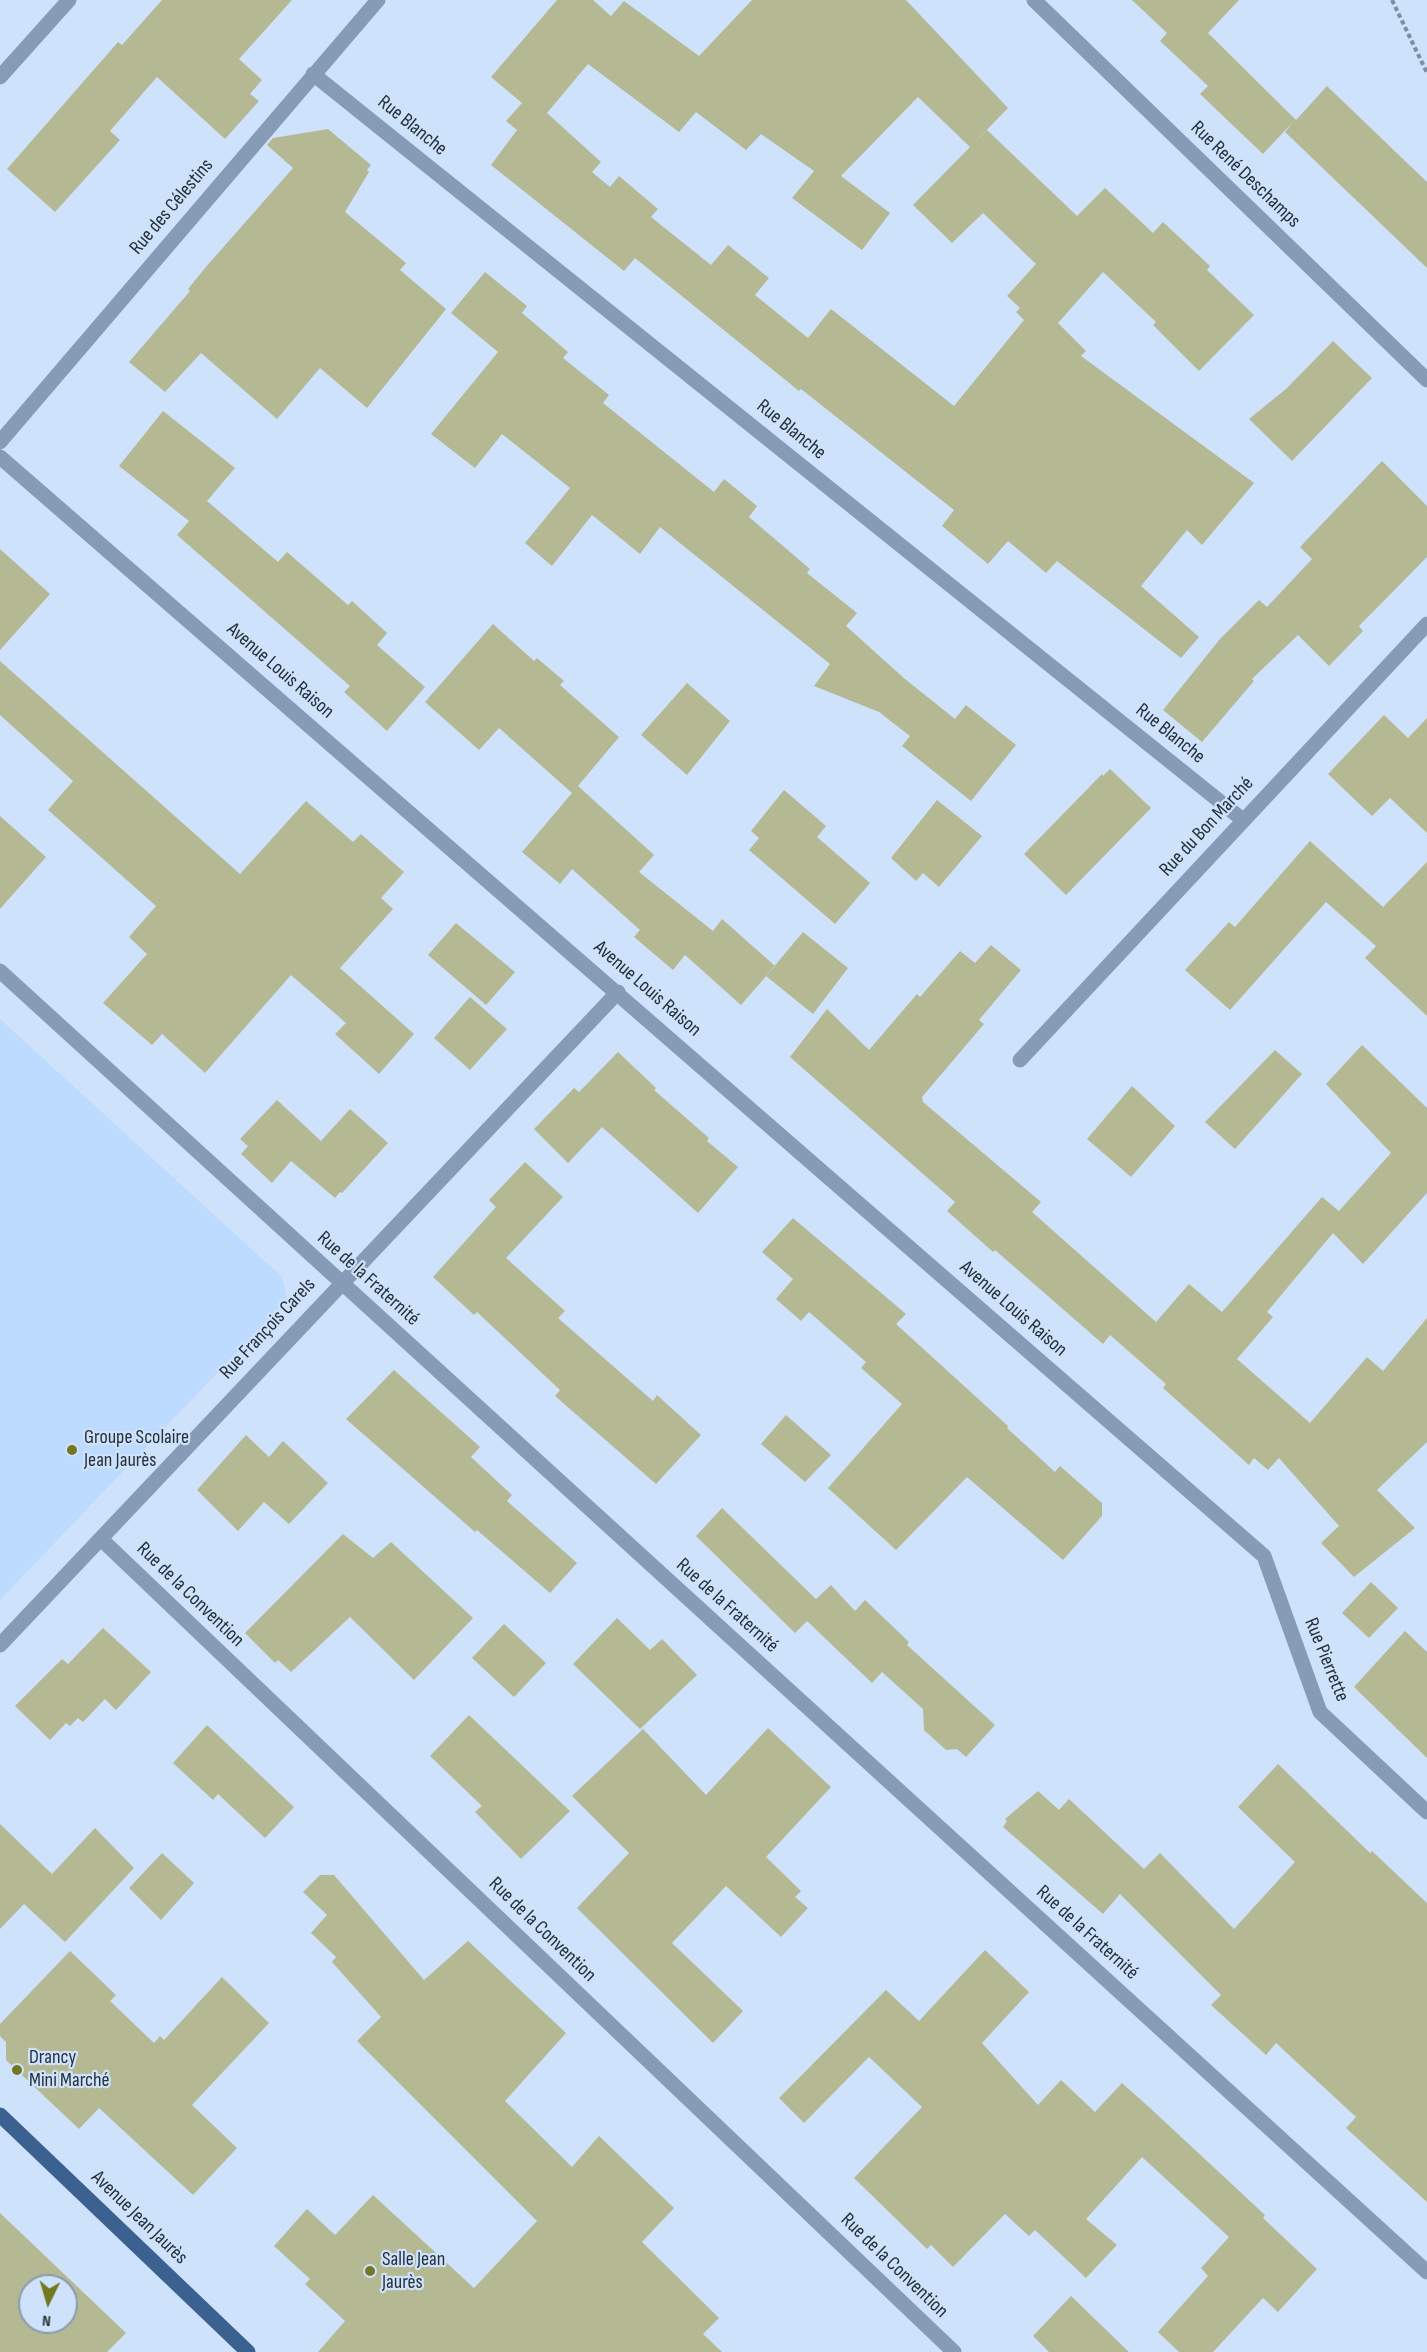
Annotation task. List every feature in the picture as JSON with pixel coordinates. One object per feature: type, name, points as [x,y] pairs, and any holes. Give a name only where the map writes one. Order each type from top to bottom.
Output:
[{"type":"main road","name":"Avenue Jean Jaurès","points":[[0,2115],[248,2352]]},
{"type":"street","points":[[0,77],[69,0]]},
{"type":"street","name":"Rue des Célestins","points":[[0,442],[378,0]]},
{"type":"street","name":"Rue René Deschamps","points":[[1034,0],[1427,380]]},
{"type":"street","name":"Rue Blanche","points":[[313,74],[1243,820]]},
{"type":"street","name":"Avenue Louis Raison","points":[[0,457],[1264,1556]]},
{"type":"street","name":"Rue du Bon Marché","points":[[1020,1060],[1427,624]]},
{"type":"street","name":"Rue de la Fraternité","points":[[0,971],[1427,2272]]},
{"type":"street","name":"Rue François Carels","points":[[0,1645],[340,1283],[618,992]]},
{"type":"street","name":"Rue de la Convention","points":[[101,1539],[954,2352]]},
{"type":"street","name":"Rue Pierrette","points":[[1264,1556],[1320,1712],[1427,1812]]},
{"type":"path","points":[[1392,0],[1427,73]]},
{"type":"shaded area","name":"Groupe Scolaire Jean Jaurès","points":[[0,1019],[282,1277],[287,1300],[0,1600]]},
{"type":"building","points":[[162,0],[292,0],[239,59],[262,80],[250,94],[259,101],[225,139],[157,77],[110,131],[120,140],[55,212],[7,169],[118,42],[122,45]]},
{"type":"building","points":[[557,0],[593,0],[611,16],[624,1],[699,56],[752,0],[906,0],[1008,108],[970,147],[987,130],[1077,216],[1105,188],[1153,233],[1163,222],[1210,266],[1207,270],[1254,315],[1199,371],[1153,325],[1156,322],[1103,272],[1058,323],[1086,351],[1081,356],[1254,483],[1202,545],[1187,530],[1141,586],[1199,637],[1181,658],[1057,561],[1046,573],[1008,541],[988,564],[942,526],[954,510],[801,389],[799,391],[635,258],[624,271],[491,165],[517,130],[506,121],[522,103],[491,77]],"holes":[[[588,64],[679,132],[696,112],[746,150],[761,134],[814,171],[792,198],[862,250],[890,213],[841,176],[918,97],[970,147],[913,205],[952,243],[983,213],[1036,264],[1007,296],[1020,308],[1016,312],[1024,320],[954,406],[831,309],[808,338],[755,295],[769,278],[728,245],[711,265],[651,217],[658,209],[619,176],[610,187],[592,172],[601,162],[547,113]]]},
{"type":"building","points":[[1132,0],[1239,0],[1208,33],[1296,120],[1327,86],[1427,182],[1427,268],[1285,132],[1293,122],[1263,154],[1200,94],[1208,86],[1160,41],[1167,33]]},
{"type":"building","points":[[328,129],[371,165],[345,212],[406,263],[400,270],[446,309],[367,408],[320,368],[277,419],[201,353],[165,392],[129,362],[190,291],[188,289],[205,268],[293,168],[267,145],[273,138]]},
{"type":"building","points":[[485,272],[527,306],[522,313],[568,352],[563,358],[609,395],[603,403],[714,492],[724,479],[757,506],[749,517],[810,569],[807,573],[857,613],[846,626],[905,679],[955,719],[966,705],[1016,745],[971,801],[902,746],[910,736],[879,712],[814,686],[830,664],[660,527],[640,554],[592,515],[552,566],[525,543],[570,488],[502,434],[475,468],[431,434],[498,352],[451,313]]},
{"type":"building","points":[[1333,341],[1372,378],[1292,461],[1249,419],[1286,389]]},
{"type":"building","points":[[163,411],[235,468],[207,501],[278,562],[287,552],[348,605],[352,601],[387,633],[377,645],[425,687],[387,731],[344,692],[350,686],[177,535],[189,521],[119,466]]},
{"type":"building","points":[[1382,461],[1427,506],[1427,557],[1359,626],[1363,631],[1329,666],[1298,635],[1252,679],[1254,681],[1202,742],[1163,710],[1220,639],[1259,600],[1267,607],[1312,559],[1300,547]]},
{"type":"building","points":[[0,549],[50,594],[0,650]]},
{"type":"building","points":[[493,624],[534,661],[537,658],[564,681],[560,685],[619,737],[578,786],[654,855],[639,872],[713,931],[722,919],[775,966],[741,1005],[685,955],[673,970],[634,937],[640,930],[572,869],[560,884],[522,852],[572,793],[499,728],[479,750],[425,702]]},
{"type":"building","points":[[0,661],[240,874],[306,801],[353,842],[361,834],[404,872],[381,898],[393,909],[340,968],[414,1034],[379,1074],[335,1034],[346,1023],[291,975],[205,1073],[162,1034],[152,1045],[103,1003],[147,954],[129,937],[156,906],[48,810],[73,781],[0,715]]},
{"type":"building","points":[[687,683],[730,721],[687,775],[641,735]]},
{"type":"building","points":[[1384,715],[1408,738],[1427,718],[1427,833],[1390,798],[1372,816],[1328,774]]},
{"type":"building","points":[[1110,769],[1151,808],[1066,895],[1024,854],[1102,774],[1103,776]]},
{"type":"building","points":[[784,790],[826,826],[817,837],[870,883],[835,924],[749,850],[759,838],[751,831]]},
{"type":"building","points":[[937,800],[982,836],[939,887],[923,873],[916,881],[891,858]]},
{"type":"building","points":[[0,816],[46,857],[0,909]]},
{"type":"building","points":[[1310,841],[1383,907],[1427,862],[1427,1016],[1365,958],[1376,946],[1326,902],[1230,1010],[1185,970],[1229,922],[1235,927]]},
{"type":"building","points":[[456,923],[515,972],[486,1005],[428,955]]},
{"type":"building","points":[[803,932],[848,968],[813,1014],[766,976]]},
{"type":"building","points":[[991,945],[1021,970],[979,1020],[984,1024],[922,1097],[923,1102],[1041,1202],[1032,1212],[1156,1322],[1189,1284],[1222,1312],[1322,1197],[1339,1211],[1391,1153],[1326,1084],[1362,1045],[1427,1108],[1427,1193],[1363,1264],[1333,1233],[1267,1312],[1273,1317],[1237,1359],[1310,1423],[1367,1357],[1383,1371],[1427,1318],[1427,1442],[1377,1490],[1415,1528],[1354,1577],[1321,1543],[1339,1526],[1279,1458],[1268,1470],[1254,1458],[1249,1465],[1163,1388],[1166,1384],[1110,1335],[1103,1344],[995,1250],[993,1252],[947,1211],[955,1202],[790,1057],[827,1009],[869,1050],[917,994],[920,997],[960,951],[975,963]]},
{"type":"building","points":[[470,997],[507,1029],[470,1070],[434,1038]]},
{"type":"building","points":[[1275,1050],[1302,1074],[1235,1149],[1205,1122]]},
{"type":"building","points":[[618,1052],[656,1088],[654,1090],[709,1138],[707,1141],[738,1167],[698,1213],[602,1127],[568,1163],[534,1129],[574,1088],[579,1092]]},
{"type":"building","points":[[1132,1086],[1175,1126],[1131,1177],[1087,1139]]},
{"type":"building","points":[[277,1100],[321,1141],[350,1109],[388,1143],[335,1198],[291,1161],[272,1183],[241,1154],[248,1146],[240,1139]]},
{"type":"building","points":[[525,1162],[563,1197],[506,1258],[565,1311],[558,1318],[653,1401],[657,1395],[701,1435],[656,1484],[555,1396],[560,1390],[477,1312],[474,1315],[433,1277],[496,1207],[489,1200]]},
{"type":"building","points":[[793,1218],[906,1314],[896,1324],[1008,1426],[1007,1428],[1055,1472],[1060,1466],[1102,1503],[1102,1516],[1063,1560],[967,1477],[896,1550],[828,1488],[902,1404],[861,1368],[866,1362],[809,1312],[801,1321],[776,1299],[793,1279],[762,1252]]},
{"type":"building","points":[[394,1370],[480,1447],[471,1457],[512,1495],[507,1501],[577,1563],[550,1593],[477,1530],[475,1532],[346,1419]]},
{"type":"building","points":[[786,1415],[831,1455],[805,1482],[761,1444]]},
{"type":"building","points":[[246,1435],[269,1457],[283,1441],[328,1483],[289,1524],[264,1502],[238,1531],[197,1490]]},
{"type":"building","points":[[722,1508],[816,1599],[831,1585],[855,1611],[865,1600],[909,1642],[907,1645],[995,1725],[966,1757],[957,1749],[946,1750],[924,1730],[923,1709],[882,1672],[872,1683],[807,1621],[795,1633],[696,1536]]},
{"type":"building","points":[[343,1534],[373,1558],[391,1542],[473,1618],[414,1680],[350,1617],[291,1672],[278,1660],[275,1663],[245,1633]]},
{"type":"building","points":[[1371,1582],[1398,1608],[1369,1638],[1342,1613]]},
{"type":"building","points":[[617,1618],[650,1650],[662,1639],[697,1675],[640,1729],[573,1664]]},
{"type":"building","points":[[504,1624],[546,1663],[514,1697],[472,1658]]},
{"type":"building","points":[[103,1628],[151,1672],[116,1710],[105,1699],[83,1722],[78,1718],[70,1726],[66,1723],[50,1740],[15,1706],[62,1659],[68,1664]]},
{"type":"building","points":[[1405,1631],[1427,1652],[1427,1758],[1354,1687]]},
{"type":"building","points":[[469,1715],[570,1811],[521,1859],[475,1812],[482,1806],[430,1756]]},
{"type":"building","points":[[207,1725],[294,1807],[265,1838],[218,1794],[213,1800],[173,1763]]},
{"type":"building","points":[[768,1728],[831,1787],[766,1857],[801,1891],[795,1897],[808,1908],[781,1937],[726,1886],[672,1943],[743,2011],[713,2043],[577,1908],[629,1853],[572,1796],[643,1729],[706,1795]]},
{"type":"building","points":[[1278,1764],[1370,1853],[1372,1851],[1427,1903],[1427,2202],[1346,2128],[1356,2117],[1276,2043],[1266,2055],[1211,2005],[1221,1995],[1120,1894],[1103,1914],[1003,1827],[1007,1821],[1005,1819],[1038,1791],[1059,1810],[1069,1799],[1144,1869],[1160,1853],[1234,1929],[1295,1862],[1238,1807]]},
{"type":"building","points":[[0,1824],[52,1874],[95,1828],[134,1868],[65,1942],[24,1904],[0,1929]]},
{"type":"building","points":[[162,1853],[194,1883],[161,1920],[129,1888]]},
{"type":"building","points":[[320,1875],[334,1875],[424,1980],[468,1941],[566,2033],[505,2101],[572,2167],[599,2136],[674,2208],[642,2242],[719,2318],[703,2334],[722,2352],[318,2352],[345,2321],[305,2284],[310,2279],[274,2246],[307,2209],[335,2235],[373,2195],[474,2288],[537,2221],[357,2041],[381,2017],[332,1962],[336,1957],[311,1933],[327,1915],[303,1892]]},
{"type":"building","points":[[985,1950],[1029,1992],[982,2043],[1038,2105],[1061,2080],[1095,2112],[1122,2083],[1150,2108],[1265,2215],[1263,2218],[1317,2269],[1278,2312],[1263,2298],[1213,2352],[1179,2352],[1158,2332],[1208,2276],[1201,2268],[1229,2237],[1142,2157],[1086,2219],[1117,2245],[1086,2278],[1035,2230],[1029,2236],[1005,2214],[953,2267],[931,2245],[927,2249],[854,2178],[922,2107],[869,2057],[804,2123],[779,2098],[886,1990],[919,2021]]},
{"type":"building","points":[[70,1951],[116,1995],[110,2001],[154,2043],[160,2036],[164,2040],[222,1977],[269,2023],[192,2105],[237,2148],[193,2195],[99,2108],[79,2129],[6,2060],[6,2042],[0,2036],[0,2024]]},
{"type":"building","points":[[0,2213],[64,2274],[18,2274],[18,2334],[78,2334],[78,2287],[126,2333],[107,2352],[0,2352]]},
{"type":"building","points":[[1071,2296],[1129,2352],[1049,2352],[1033,2336]]},
{"type":"place","name":"Groupe Scolaire Jean Jaurès","points":[[72,1450]]},
{"type":"place","name":"Drancy Mini Marché","points":[[17,2070]]},
{"type":"place","name":"Salle Jean Jaurès","points":[[370,2271]]}]
